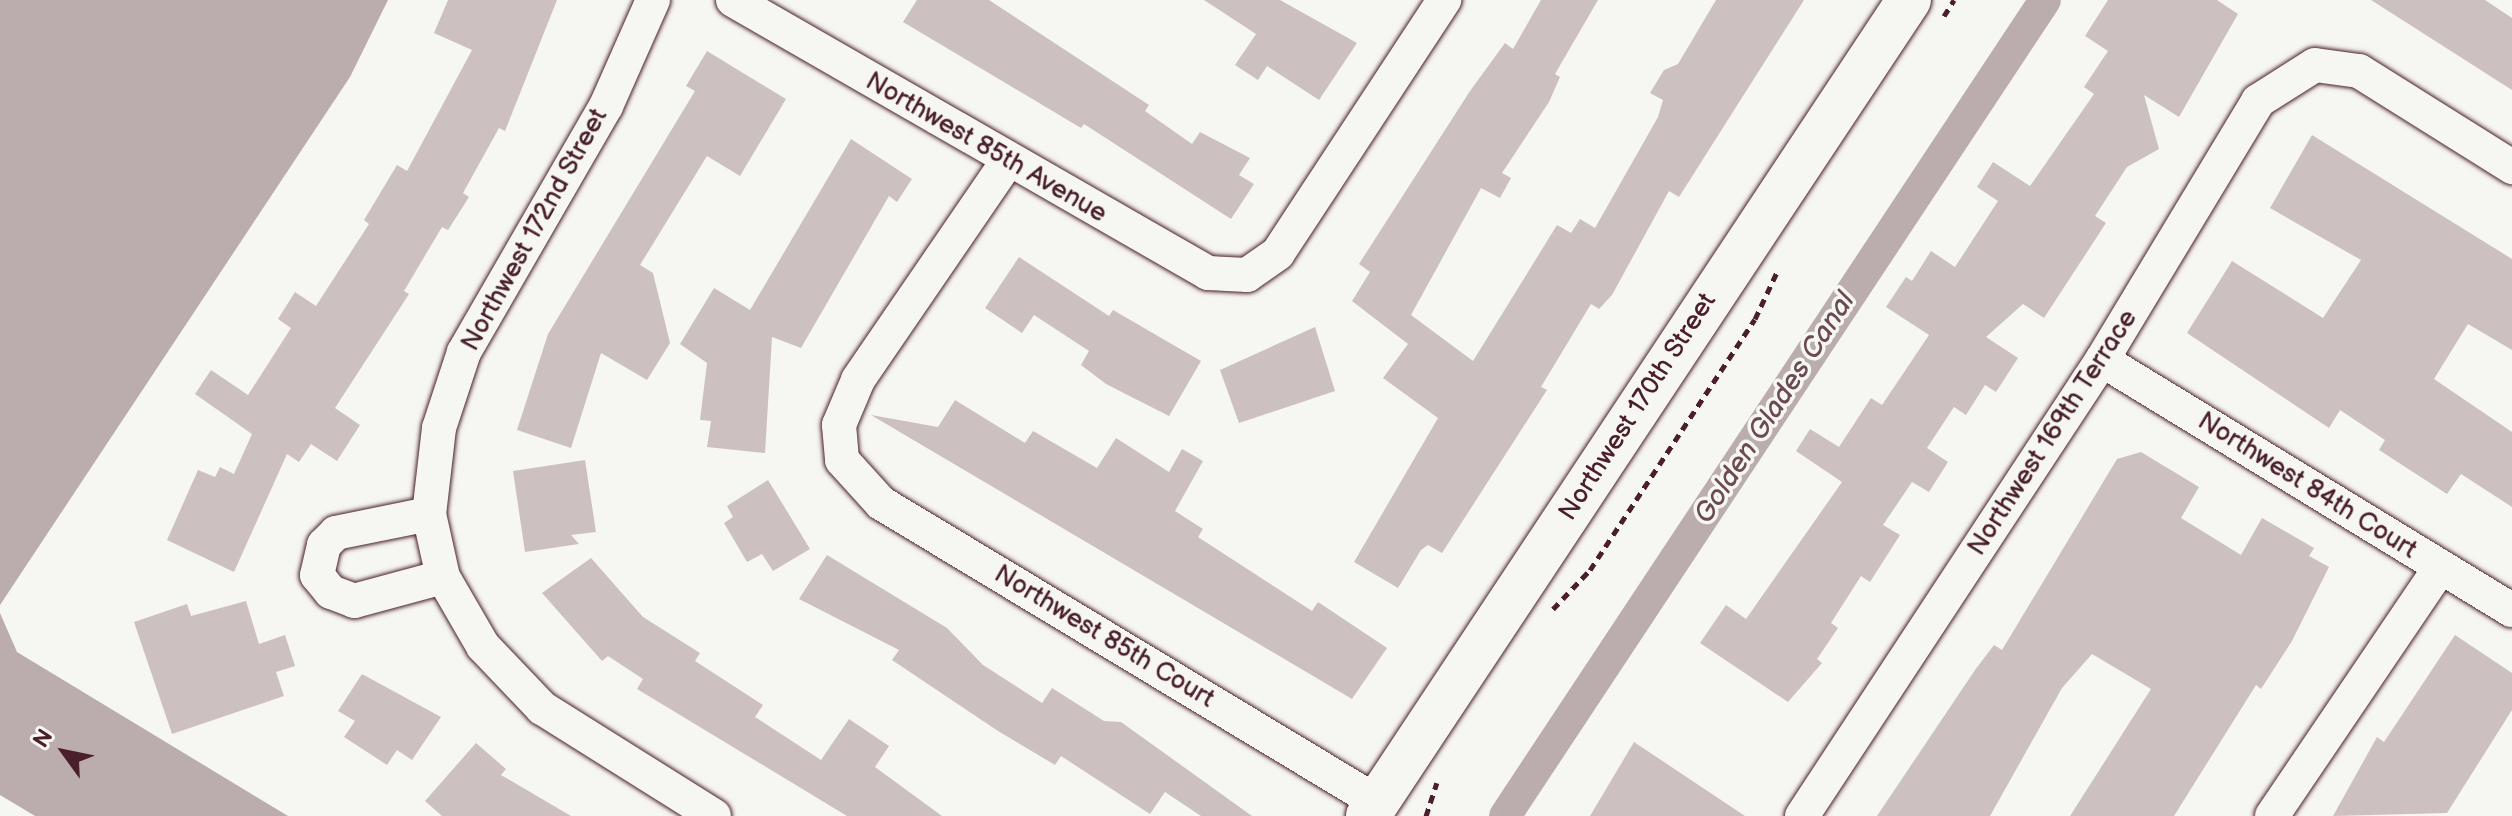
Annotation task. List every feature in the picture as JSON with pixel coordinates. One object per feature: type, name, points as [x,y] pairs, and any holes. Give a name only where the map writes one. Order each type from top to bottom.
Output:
[{"type":"street","name":"Northwest 172nd Street","points":[[653,0],[606,106],[464,352],[439,428],[429,514],[443,577],[483,646],[542,708],[714,816]]},
{"type":"street","name":"Northwest 85th Avenue","points":[[733,0],[1007,162],[1208,273],[1247,275],[1278,253],[1444,0]]},
{"type":"street","name":"Northwest 170th Street","points":[[1373,809],[1924,12]]},
{"type":"street","name":"Northwest 169th Terrace","points":[[1802,816],[2102,360],[2258,101],[2315,65],[2359,71],[2512,167]]},
{"type":"street","name":"Northwest 85th Court","points":[[1007,162],[858,380],[839,425],[842,460],[881,503],[1373,809]]},
{"type":"street","name":"Northwest 84th Court","points":[[2102,360],[2512,610]]},
{"type":"street","points":[[429,514],[336,533],[324,545],[317,575],[331,592],[354,601],[443,577]]},
{"type":"street","points":[[2272,816],[2440,568]]},
{"type":"path","points":[[1924,12],[1954,0]]},
{"type":"path","points":[[1548,614],[1598,557],[1755,319],[1782,262]]},
{"type":"path","points":[[1426,816],[1442,768]]},
{"type":"shaded area","points":[[0,0],[388,0],[350,77],[0,605]]},
{"type":"shaded area","points":[[0,613],[17,652],[288,816],[35,816],[0,795]]},
{"type":"building","points":[[448,0],[557,0],[505,131],[499,128],[463,193],[469,197],[448,230],[442,227],[404,291],[409,294],[335,408],[360,425],[337,461],[311,444],[299,462],[287,454],[234,572],[167,540],[198,470],[215,477],[220,467],[234,474],[252,434],[195,394],[211,370],[248,395],[291,328],[278,319],[295,292],[316,306],[369,224],[364,220],[397,165],[407,171],[472,50],[434,33]]},
{"type":"building","points":[[917,0],[989,0],[1149,105],[1145,111],[1192,144],[1200,132],[1250,158],[1239,175],[1254,184],[1231,219],[1084,124],[1081,128],[903,22]]},
{"type":"building","points":[[1204,0],[1280,0],[1357,43],[1319,100],[1267,66],[1258,80],[1235,65],[1256,34]]},
{"type":"building","points":[[1541,0],[1598,0],[1555,74],[1560,77],[1549,102],[1502,173],[1511,178],[1500,198],[1481,188],[1411,315],[1473,361],[1557,225],[1571,233],[1580,219],[1595,228],[1658,117],[1663,100],[1650,93],[1664,70],[1678,64],[1716,0],[1804,0],[1679,197],[1669,191],[1612,295],[1599,309],[1591,304],[1541,387],[1547,390],[1442,553],[1428,545],[1421,550],[1398,588],[1354,562],[1438,418],[1383,378],[1408,344],[1352,301],[1370,272],[1359,264],[1470,91],[1505,43],[1513,49]]},
{"type":"building","points":[[2108,0],[2217,0],[2238,14],[2179,117],[2144,95],[2159,149],[2127,167],[2095,216],[2106,223],[2044,318],[2023,304],[1986,337],[2018,358],[1996,392],[1985,385],[1966,415],[1954,407],[1927,448],[1948,462],[1929,492],[1912,482],[1883,525],[1900,535],[1870,582],[1861,576],[1831,623],[1838,628],[1817,659],[1822,663],[1788,702],[1700,643],[1726,605],[1746,619],[1842,482],[1796,451],[1810,429],[1839,447],[1871,398],[1882,405],[1929,335],[1886,307],[1906,277],[1912,281],[1931,251],[1955,267],[1998,201],[1977,187],[1993,162],[2030,186],[2094,94],[2084,87],[2108,51],[2085,36]]},
{"type":"building","points":[[2371,0],[2485,0],[2512,18],[2512,90]]},
{"type":"building","points":[[707,51],[786,99],[740,176],[707,156],[640,265],[653,273],[670,343],[647,380],[601,353],[571,448],[517,430],[548,334],[695,91],[686,86]]},
{"type":"building","points":[[2312,135],[2512,259],[2512,350],[2468,324],[2434,379],[2512,432],[2512,507],[2461,474],[2447,494],[2379,450],[2385,440],[2340,410],[2329,428],[2187,333],[2232,261],[2323,318],[2361,260],[2270,208]]},
{"type":"building","points":[[851,139],[912,179],[897,202],[889,196],[801,348],[772,337],[765,453],[707,447],[711,421],[700,420],[707,363],[680,344],[714,288],[750,310]]},
{"type":"building","points":[[1019,257],[1109,316],[1113,310],[1201,361],[1169,416],[1106,384],[1081,365],[1089,351],[1034,315],[1022,333],[985,308]]},
{"type":"building","points":[[1315,327],[1335,391],[1239,423],[1220,370]]},
{"type":"building","points":[[955,400],[1025,443],[1033,431],[1097,468],[1116,438],[1169,472],[1182,449],[1203,461],[1175,511],[1203,529],[1198,537],[1312,611],[1318,602],[1387,648],[1352,699],[871,415],[938,427]]},
{"type":"building","points":[[2141,452],[2199,487],[2181,518],[2241,555],[2262,518],[2314,548],[2309,556],[2329,567],[2292,641],[2261,689],[2256,685],[2174,816],[2070,816],[2151,689],[2092,654],[2062,688],[1990,816],[1877,816],[1975,670],[1994,645],[2002,650],[2117,459]]},
{"type":"building","points":[[585,460],[596,532],[571,535],[579,544],[525,552],[513,471]]},
{"type":"building","points":[[768,480],[810,549],[773,571],[762,554],[747,562],[724,523],[733,517],[727,506]]},
{"type":"building","points":[[827,555],[947,628],[983,665],[1042,703],[1052,688],[1104,721],[1121,722],[1252,816],[1201,816],[1165,792],[1150,814],[1061,756],[1055,765],[998,731],[892,660],[899,650],[799,599]]},
{"type":"building","points":[[591,558],[643,617],[700,653],[695,661],[763,705],[755,717],[821,760],[849,719],[889,746],[875,767],[942,816],[847,816],[637,689],[643,679],[608,656],[602,661],[542,593]]},
{"type":"building","points":[[246,601],[259,644],[285,635],[295,666],[276,672],[284,696],[172,734],[134,622],[187,604],[191,616]]},
{"type":"building","points":[[2455,635],[2512,673],[2512,710],[2447,813],[2333,816],[2377,737],[2384,742]]},
{"type":"building","points":[[362,674],[441,717],[412,760],[397,750],[387,765],[344,737],[355,721],[338,711]]},
{"type":"building","points":[[1634,742],[1745,816],[1590,816]]},
{"type":"building","points":[[476,743],[506,769],[501,775],[571,816],[442,816],[425,801]]},
{"type":"waterway","name":"Golden Glades Canal","points":[[1505,816],[2045,0]]}]
